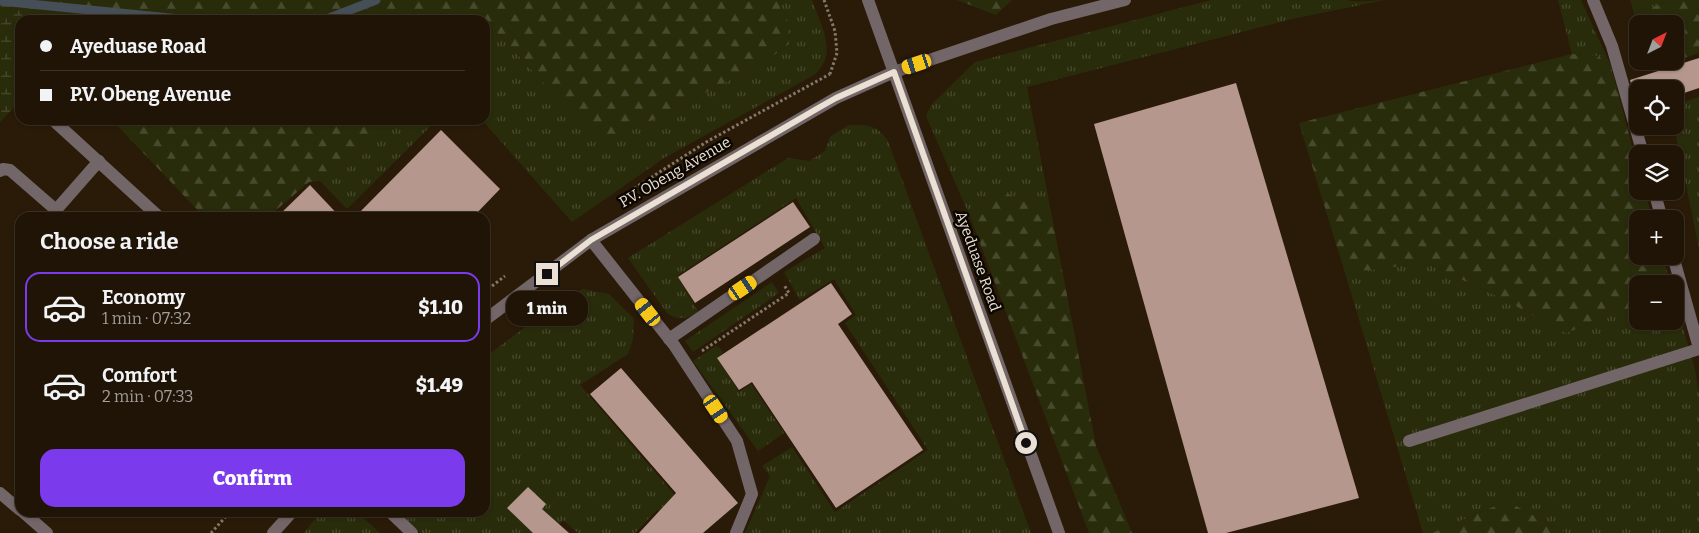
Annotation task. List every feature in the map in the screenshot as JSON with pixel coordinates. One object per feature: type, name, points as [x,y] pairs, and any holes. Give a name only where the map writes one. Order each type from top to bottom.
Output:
[{"type":"street","name":"Ayeduase Road","points":[[868,0],[1059,533]]},
{"type":"street","name":"P.V. Obeng Avenue","points":[[490,316],[591,240],[836,98],[894,72],[1052,19],[1125,0]]},
{"type":"street","points":[[1593,0],[1612,46],[1641,145]]},
{"type":"street","points":[[59,125],[154,212]]},
{"type":"street","points":[[61,212],[99,161]]},
{"type":"street","points":[[0,171],[2,169],[10,170],[58,212]]},
{"type":"street","points":[[669,339],[814,239]]},
{"type":"street","points":[[591,240],[669,339],[737,440],[752,494],[736,533]]},
{"type":"street","points":[[1409,440],[1699,348],[1676,265]]},
{"type":"street","points":[[0,493],[15,506]]},
{"type":"street","points":[[29,517],[47,533]]},
{"type":"street","points":[[273,533],[287,517]]},
{"type":"street","points":[[395,517],[412,533]]},
{"type":"path","points":[[824,0],[835,31],[837,53],[830,74],[836,98]]},
{"type":"path","points":[[685,362],[789,293],[773,268]]},
{"type":"path","points":[[211,533],[225,517]]},
{"type":"green space","points":[[0,0],[11,0],[22,15],[15,15],[15,106],[0,122]]},
{"type":"green space","points":[[11,0],[779,0],[787,19],[789,44],[765,62],[617,138],[598,135],[565,106],[498,33],[490,40],[490,15],[22,15]]},
{"type":"green space","points":[[779,0],[812,0],[826,39],[827,49],[826,58],[814,75],[664,158],[572,222],[486,125],[490,125],[490,40],[498,33],[565,106],[617,138],[765,62],[789,44],[787,19]]},
{"type":"green space","points":[[957,0],[1012,0],[996,15]]},
{"type":"green space","points":[[1211,0],[1385,0],[1292,19],[1027,87],[1051,212],[1005,193],[986,196],[971,219],[926,116],[931,105],[975,62]]},
{"type":"green space","points":[[1558,0],[1581,0],[1611,66],[1598,56],[1572,54]]},
{"type":"green space","points":[[1630,0],[1674,0],[1634,13]]},
{"type":"green space","points":[[1674,0],[1699,0],[1699,53],[1684,58],[1684,15],[1634,15],[1634,13]]},
{"type":"green space","points":[[1572,54],[1598,56],[1611,66],[1632,145],[1629,145],[1629,200],[1647,200],[1650,210],[1629,210],[1629,265],[1665,265],[1668,275],[1629,275],[1629,309],[1566,333],[1495,295],[1426,263],[1345,273],[1299,123]]},
{"type":"green space","points":[[1699,97],[1699,248],[1684,175],[1684,145],[1678,145],[1676,135],[1684,135],[1684,102]]},
{"type":"green space","points":[[117,125],[392,125],[331,180],[309,182],[274,212],[199,212]]},
{"type":"green space","points":[[392,125],[432,125],[347,209],[320,181],[331,180]]},
{"type":"green space","points":[[848,125],[875,128],[888,141],[1031,533],[745,533],[770,476],[762,466],[792,447],[835,512],[928,450],[845,323],[856,315],[834,279],[800,300],[784,272],[825,248],[796,198],[677,276],[698,311],[691,316],[679,318],[667,313],[628,258],[788,158],[809,161],[825,151],[830,137]]},
{"type":"green space","points":[[1005,193],[1051,212],[1096,446],[1132,533],[1089,533],[971,219],[986,196]]},
{"type":"green space","points":[[1426,263],[1495,295],[1566,333],[1629,309],[1629,330],[1684,330],[1695,369],[1699,394],[1699,533],[1566,533],[1507,501],[1432,533],[1423,533],[1345,273]]},
{"type":"green space","points":[[772,282],[779,293],[693,352],[685,341]]},
{"type":"green space","points":[[582,289],[609,294],[634,319],[633,339],[628,354],[580,385],[702,527],[683,533],[657,510],[635,533],[578,533],[563,520],[552,533],[421,533],[403,517],[490,517],[490,353],[543,314]]},
{"type":"green space","points":[[716,346],[723,353],[717,358],[739,392],[751,384],[784,433],[758,451],[693,361]]},
{"type":"green space","points":[[1507,501],[1566,533],[1432,533]]},
{"type":"green space","points":[[317,517],[362,517],[380,533],[304,533]]},
{"type":"building","points":[[1699,58],[1699,88],[1684,93],[1684,80],[1630,80],[1661,70],[1684,70],[1684,63]]},
{"type":"building","points":[[1236,83],[1359,498],[1226,533],[1208,533],[1094,124]]},
{"type":"building","points":[[441,130],[500,189],[478,212],[360,212]]},
{"type":"building","points":[[310,185],[335,212],[282,212]]},
{"type":"building","points":[[793,202],[810,227],[695,303],[678,277]]},
{"type":"building","points":[[831,283],[852,314],[838,324],[923,450],[836,508],[752,382],[739,390],[717,358]]},
{"type":"building","points":[[621,368],[738,503],[703,533],[639,533],[676,493],[590,394]]},
{"type":"building","points":[[528,487],[546,504],[542,509],[569,533],[533,533],[507,508]]},
{"type":"waterway","points":[[337,15],[376,0]]},
{"type":"waterway","points":[[0,1],[140,15]]},
{"type":"route","points":[[547,274],[591,240],[836,98],[894,72],[1026,443]]}]
